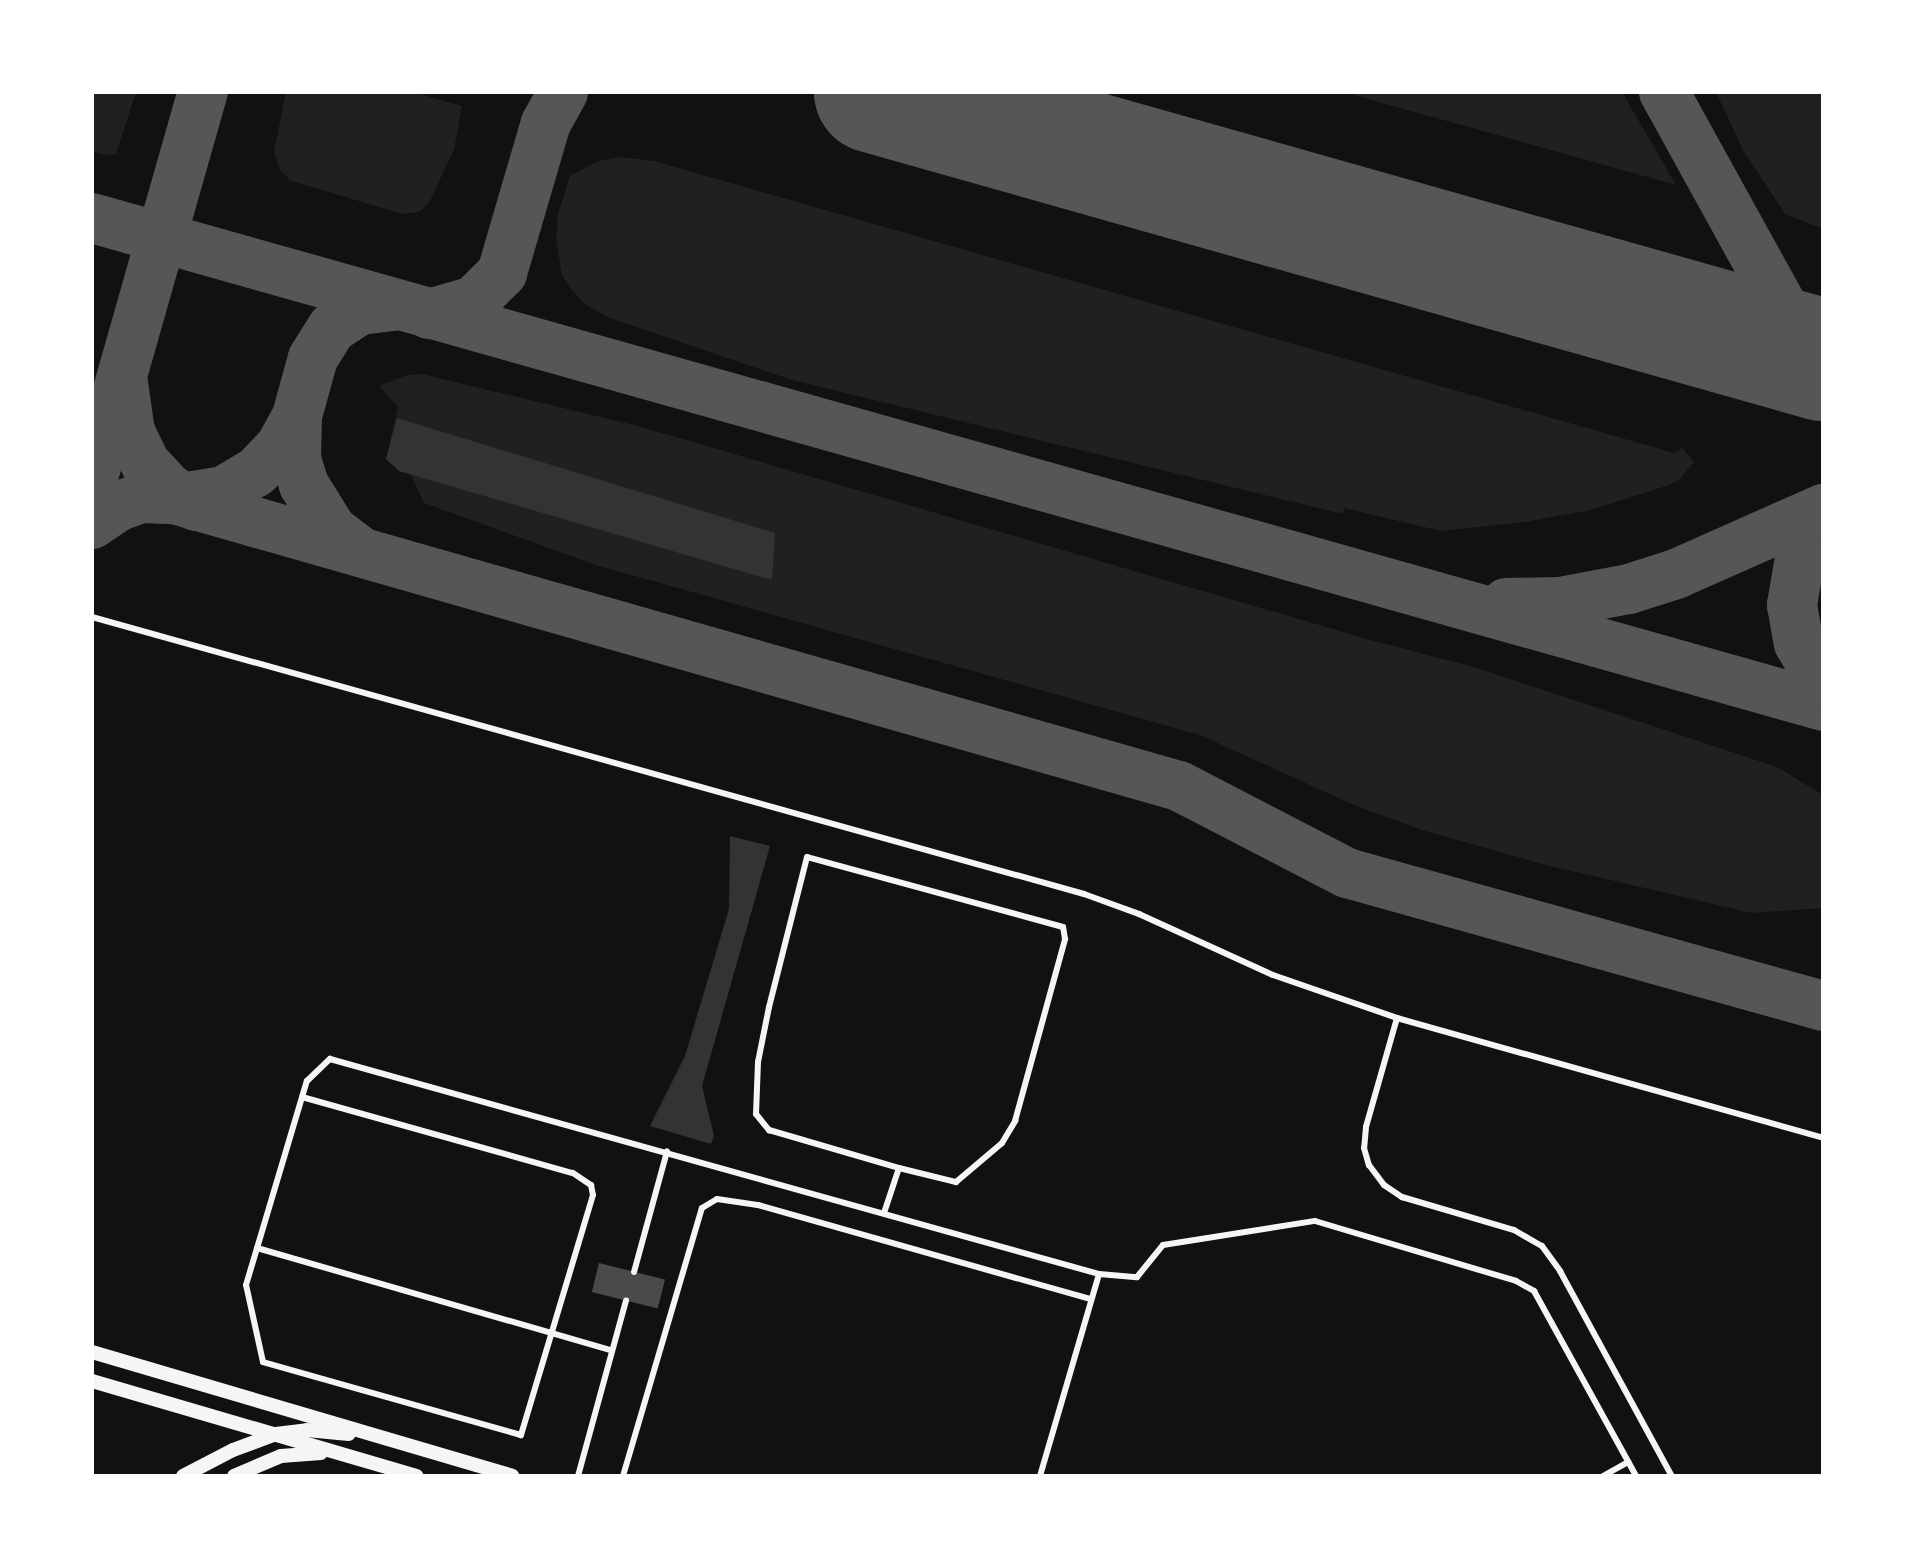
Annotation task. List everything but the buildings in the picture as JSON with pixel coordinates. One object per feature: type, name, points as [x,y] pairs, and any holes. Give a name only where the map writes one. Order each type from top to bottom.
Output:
[{"type":"street","points":[[92,1352],[512,1476]]},
{"type":"street","points":[[92,1381],[416,1476]]},
{"type":"street","points":[[183,1476],[233,1450],[276,1434],[307,1430],[381,1438]]},
{"type":"street","points":[[234,1476],[281,1456],[308,1452],[339,1454]]},
{"type":"lane","points":[[92,617],[1084,894],[1139,914],[1273,975],[1397,1018],[1823,1138]]},
{"type":"lane","points":[[807,857],[1063,927],[1065,939],[1015,1121],[1002,1143],[956,1182],[899,1168],[769,1130],[756,1114],[758,1062],[807,857]]},
{"type":"lane","points":[[1397,1018],[1366,1127],[1364,1148],[1369,1165],[1384,1185],[1402,1197],[1514,1230],[1542,1246],[1560,1271],[1672,1476]]},
{"type":"lane","points":[[302,1097],[584,1177],[591,1185],[593,1195],[521,1435],[263,1362],[246,1285],[302,1097],[307,1081],[330,1059],[1099,1274],[1137,1277],[1163,1245],[1315,1221],[1516,1281],[1534,1291],[1636,1476]]},
{"type":"lane","points":[[634,1272],[667,1151]]},
{"type":"lane","points":[[884,1213],[899,1168]]},
{"type":"lane","points":[[623,1476],[702,1208],[717,1199],[758,1205],[1090,1299]]},
{"type":"lane","points":[[257,1248],[611,1350]]},
{"type":"lane","points":[[1040,1476],[1099,1274]]},
{"type":"lane","points":[[578,1476],[626,1300]]},
{"type":"lane","points":[[1603,1476],[1628,1462]]},
{"type":"shaded area","points":[[92,92],[136,92],[116,154],[103,155],[92,151]]},
{"type":"shaded area","points":[[286,92],[413,92],[462,106],[454,149],[429,203],[419,212],[403,214],[291,181],[280,170],[274,152]]},
{"type":"shaded area","points":[[1343,92],[1622,92],[1676,185]]},
{"type":"shaded area","points":[[1716,92],[1823,92],[1823,229],[1785,214],[1743,150]]},
{"type":"shaded area","points":[[621,157],[654,161],[1674,453],[1682,448],[1694,462],[1680,479],[1669,485],[1591,510],[1525,522],[1441,531],[1344,508],[1343,514],[792,380],[610,318],[586,305],[571,289],[562,275],[556,239],[558,214],[570,176],[598,161]]},
{"type":"shaded area","points":[[422,374],[638,426],[1374,641],[1474,667],[1777,767],[1823,795],[1823,908],[1752,913],[1546,865],[1422,830],[1356,806],[1200,735],[596,565],[424,503],[410,473],[399,471],[386,459],[398,407],[379,386],[407,375]]},
{"type":"shaded area","points":[[397,418],[775,533],[772,580],[399,471],[386,459]]},
{"type":"shaded area","points":[[730,836],[770,846],[702,1086],[714,1136],[711,1144],[650,1126],[685,1056],[729,909]]},
{"type":"taxiway","points":[[92,481],[203,92]]},
{"type":"taxiway","points":[[429,314],[474,301],[502,273],[546,123],[563,92]]},
{"type":"taxiway","points":[[1664,92],[1810,356],[1823,344]]},
{"type":"taxiway","points":[[92,218],[1823,706]]},
{"type":"taxiway","points":[[361,552],[332,530],[304,485],[296,458],[297,416],[313,358],[332,328],[360,310],[399,305]]},
{"type":"taxiway","points":[[123,383],[130,432],[145,463],[168,488],[196,506]]},
{"type":"taxiway","points":[[175,499],[224,491],[256,472],[280,447],[297,416]]},
{"type":"taxiway","points":[[92,524],[119,506],[141,498],[174,499],[1179,786],[1347,873],[1823,1006]]},
{"type":"taxiway","points":[[1506,603],[1560,602],[1629,589],[1676,574],[1823,509]]},
{"type":"taxiway","points":[[1823,521],[1800,558],[1792,605],[1799,643],[1823,685]]},
{"type":"runway","points":[[875,92],[1823,360]]}]
